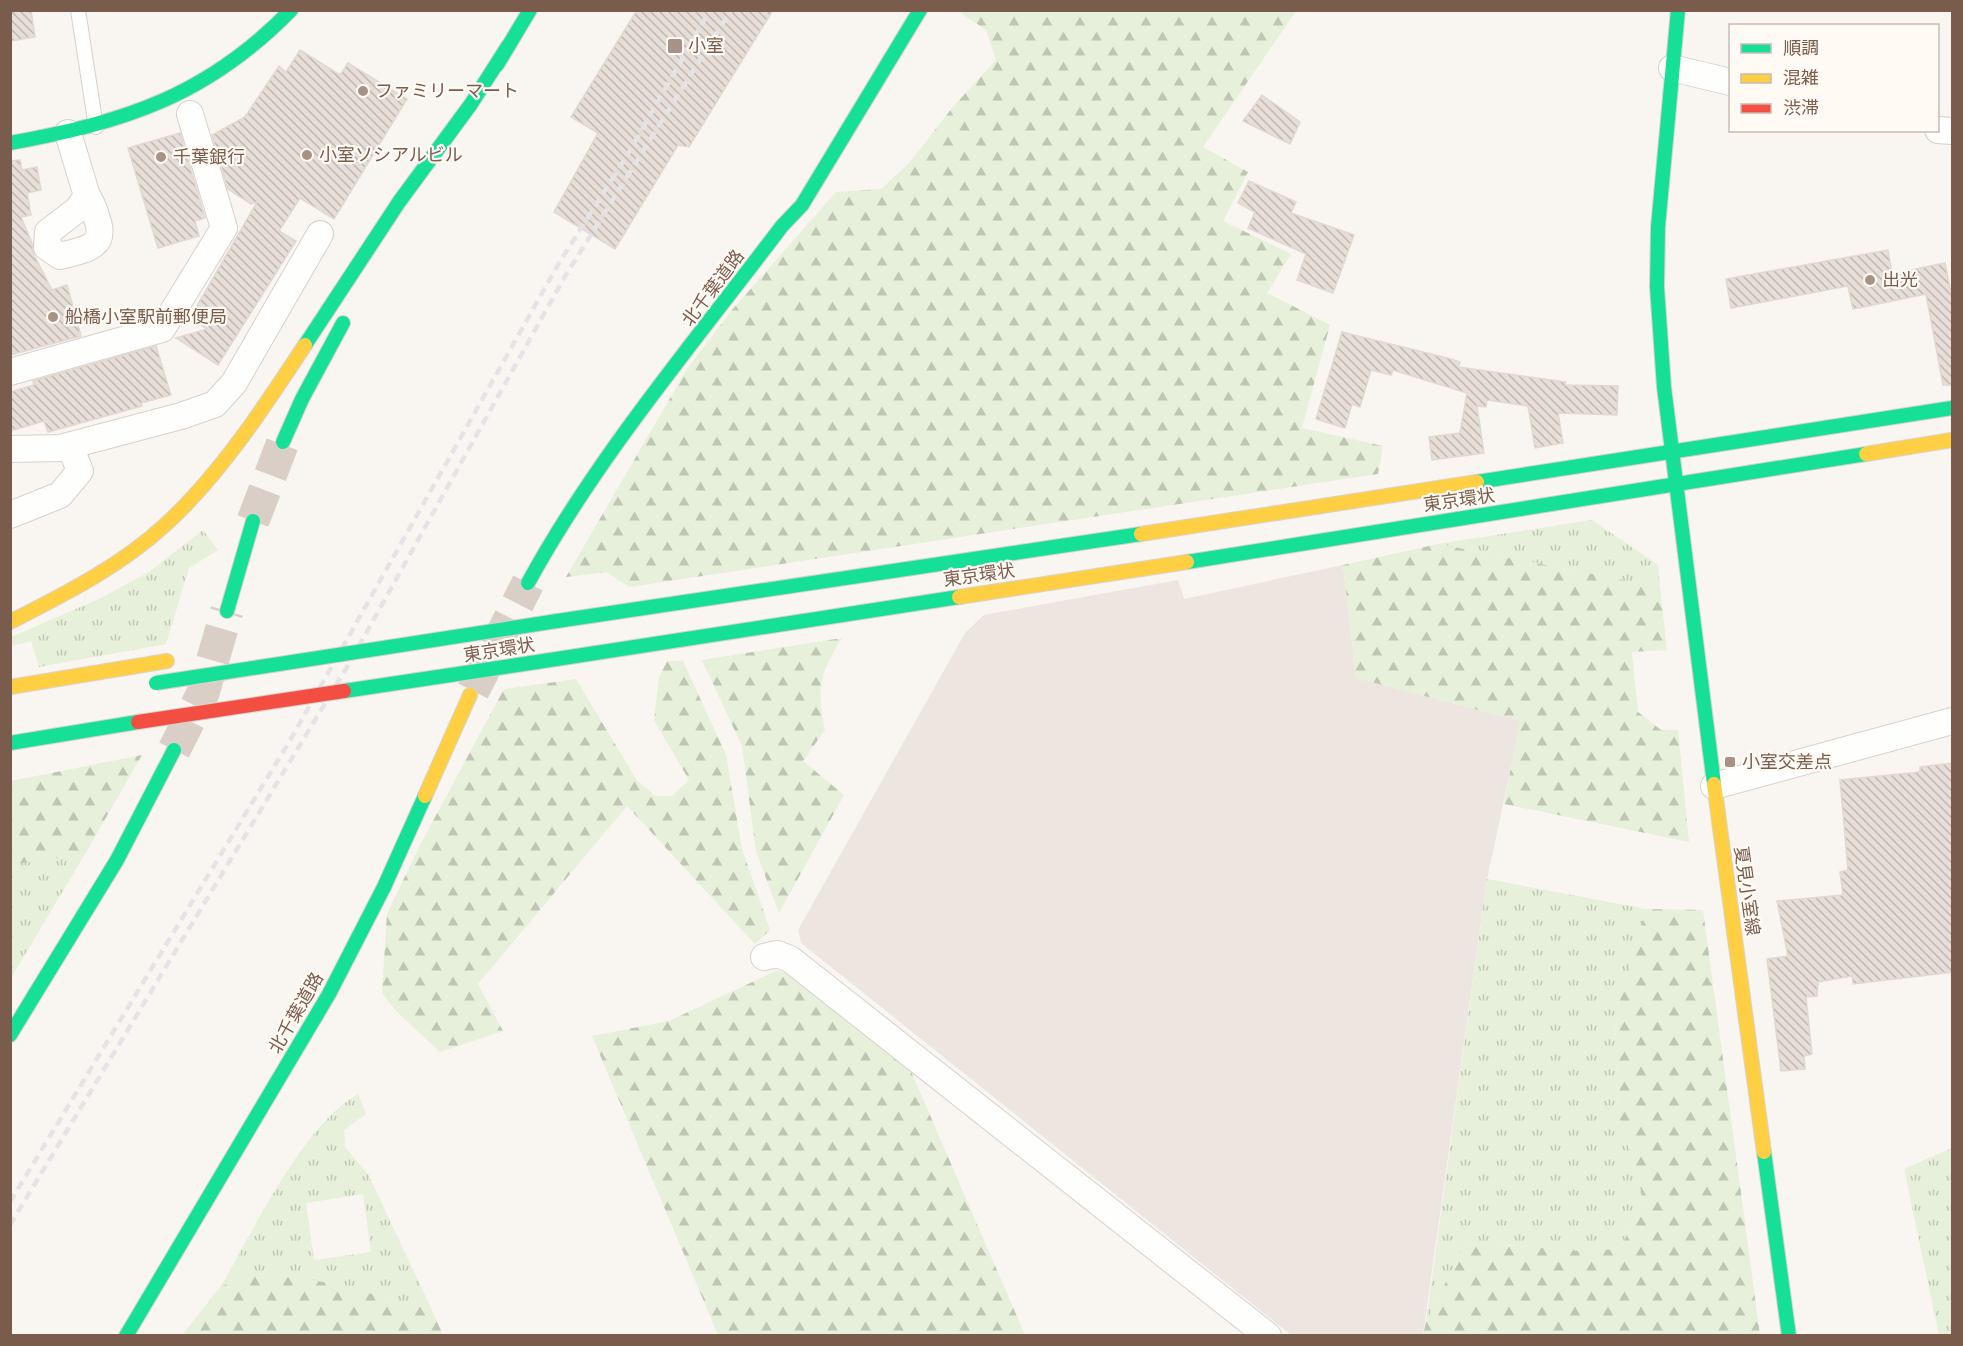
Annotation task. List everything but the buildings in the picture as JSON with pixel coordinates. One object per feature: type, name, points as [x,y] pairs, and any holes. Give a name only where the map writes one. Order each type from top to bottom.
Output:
[{"type":"main road","points":[[10,143],[96,127],[161,104],[200,84],[253,46],[291,10]]},
{"type":"main road","points":[[406,217],[530,10]]},
{"type":"main road","name":"北千葉道路","points":[[528,583],[551,541],[611,454],[782,226],[802,205],[920,10]]},
{"type":"main road","name":"夏見小室線","points":[[1678,10],[1658,227],[1658,287],[1664,387],[1674,450],[1714,786],[1788,1335]]},
{"type":"main road","points":[[10,622],[85,583],[164,526],[203,485],[277,388],[399,202],[471,104],[508,46]]},
{"type":"main road","points":[[283,442],[302,399],[349,313]]},
{"type":"main road","name":"東京環状","points":[[151,684],[560,615],[683,603],[1953,408]]},
{"type":"main road","name":"東京環状","points":[[10,743],[1321,541],[1953,440]]},
{"type":"main road","points":[[227,611],[253,521]]},
{"type":"main road","points":[[506,614],[560,615]]},
{"type":"main road","points":[[10,687],[172,660]]},
{"type":"main road","name":"北千葉道路","points":[[126,1335],[329,994],[384,887],[470,696]]},
{"type":"main road","points":[[53,750],[94,729]]},
{"type":"main road","points":[[10,1035],[109,876],[147,808],[174,750],[116,831]]},
{"type":"street","points":[[1672,68],[1729,82]]},
{"type":"street","points":[[10,372],[162,328],[224,228],[190,114]]},
{"type":"street","points":[[69,133],[87,196]]},
{"type":"street","points":[[10,449],[36,450],[70,446],[181,416],[214,404],[234,383],[320,234]]},
{"type":"street","points":[[10,514],[60,495],[80,471],[70,446]]},
{"type":"street","points":[[1714,786],[1953,721]]},
{"type":"street","points":[[764,957],[777,954],[790,959],[1268,1335]]},
{"type":"lane","points":[[78,10],[96,127]]},
{"type":"shaded area","points":[[1343,565],[1356,678],[1521,721],[1487,879],[1423,1335],[1291,1335],[801,943],[798,930],[965,633],[984,615],[1178,580],[1184,599]]},
{"type":"green space","points":[[958,11],[1296,11],[1203,147],[1248,172],[1223,221],[1291,254],[1267,293],[1330,325],[1302,428],[1383,446],[1378,474],[629,587],[607,572],[566,577],[687,369],[732,310],[836,192],[881,189],[910,162],[952,108],[996,60],[986,30]]},
{"type":"green space","points":[[1592,520],[1658,565],[1660,587],[1438,544]]},
{"type":"green space","points":[[203,530],[218,550],[189,568],[166,644],[39,667],[31,641],[11,646],[11,637],[99,599],[149,572]]},
{"type":"green space","points":[[1438,544],[1660,587],[1667,650],[1632,652],[1638,712],[1661,730],[1678,730],[1689,842],[1504,804],[1520,721],[1356,678],[1343,565]]},
{"type":"green space","points":[[842,638],[829,661],[822,682],[821,703],[825,730],[803,761],[844,795],[779,913],[756,851],[742,746],[702,660]]},
{"type":"green space","points":[[667,661],[683,661],[726,755],[742,849],[770,930],[755,944],[627,806],[478,984],[503,1031],[440,1052],[396,1011],[382,993],[387,914],[420,845],[504,689],[576,679],[636,779],[655,796],[672,796],[689,780],[654,720],[659,677]]},
{"type":"green space","points":[[142,755],[85,854],[11,865],[11,781]]},
{"type":"green space","points":[[85,854],[11,978],[10,865]]},
{"type":"green space","points":[[1487,879],[1646,909],[1615,1018],[1618,1112],[1644,1201],[1620,1249],[1582,1251],[1466,1242],[1426,1322]]},
{"type":"green space","points":[[1646,909],[1703,910],[1760,1335],[1423,1335],[1426,1322],[1466,1242],[1582,1251],[1620,1249],[1644,1201],[1618,1112],[1615,1018]]},
{"type":"green space","points":[[776,971],[789,973],[910,1069],[1025,1335],[718,1335],[592,1036],[669,1021]]},
{"type":"green space","points":[[358,1094],[366,1114],[344,1130],[345,1147],[368,1174],[432,1310],[331,1283],[261,1273],[221,1286],[281,1181],[299,1154],[337,1109]],"holes":[[[363,1194],[371,1252],[314,1260],[306,1203]]]},
{"type":"green space","points":[[1952,1148],[1952,1335],[1939,1335],[1904,1169]]},
{"type":"green space","points":[[261,1273],[331,1283],[432,1310],[443,1335],[182,1335],[221,1286]]},
{"type":"tunnel","points":[[253,521],[283,442]]},
{"type":"tunnel","points":[[473,691],[528,583]]},
{"type":"tunnel","points":[[174,750],[203,693],[227,611]]},
{"type":"railway","points":[[10,1202],[292,737],[559,263],[628,154],[710,10]]},
{"type":"railway","points":[[10,1225],[350,662],[564,278],[731,10]]},
{"type":"traffic: fast","points":[[10,143],[91,125],[162,101],[228,64],[260,40],[291,10]]},
{"type":"traffic: fast","points":[[497,65],[530,10]]},
{"type":"traffic: fast","points":[[528,583],[584,491],[648,400],[782,226],[802,205],[920,10]]},
{"type":"traffic: fast","points":[[1678,10],[1658,227],[1657,287],[1664,387],[1714,784]]},
{"type":"traffic: fast","points":[[305,345],[399,202],[471,104],[508,46]]},
{"type":"traffic: fast","points":[[283,442],[302,399],[343,323]]},
{"type":"traffic: fast","points":[[1477,482],[1952,408]]},
{"type":"traffic: fast","points":[[1187,562],[1866,454]]},
{"type":"traffic: fast","points":[[227,611],[253,521]]},
{"type":"traffic: fast","points":[[557,621],[1141,534]]},
{"type":"traffic: fast","points":[[537,662],[959,597]]},
{"type":"traffic: fast","points":[[156,683],[557,621]]},
{"type":"traffic: fast","points":[[344,691],[537,662]]},
{"type":"traffic: fast","points":[[10,743],[138,722]]},
{"type":"traffic: fast","points":[[10,1035],[117,860],[174,750]]},
{"type":"traffic: fast","points":[[126,1336],[329,994],[384,887],[425,796]]},
{"type":"traffic: fast","points":[[1764,1152],[1789,1336]]},
{"type":"traffic: slow","points":[[10,622],[111,567],[165,525],[185,506],[222,463],[305,345]]},
{"type":"traffic: slow","points":[[1866,454],[1952,440]]},
{"type":"traffic: slow","points":[[1141,534],[1477,482]]},
{"type":"traffic: slow","points":[[959,597],[1187,562]]},
{"type":"traffic: slow","points":[[10,687],[167,661]]},
{"type":"traffic: slow","points":[[425,796],[470,695]]},
{"type":"traffic: slow","points":[[1714,784],[1764,1152]]},
{"type":"traffic: jam","points":[[138,722],[344,691]]},
{"type":"place","name":"小室","points":[[675,46]]},
{"type":"place","name":"ファミリーマート","points":[[363,91]]},
{"type":"place","name":"小室ソシアルビル","points":[[307,155]]},
{"type":"place","name":"千葉銀行","points":[[161,157]]},
{"type":"place","name":"出光","points":[[1870,280]]},
{"type":"place","name":"船橋小室駅前郵便局","points":[[53,317]]},
{"type":"place","name":"小室交差点","points":[[1730,762]]}]
